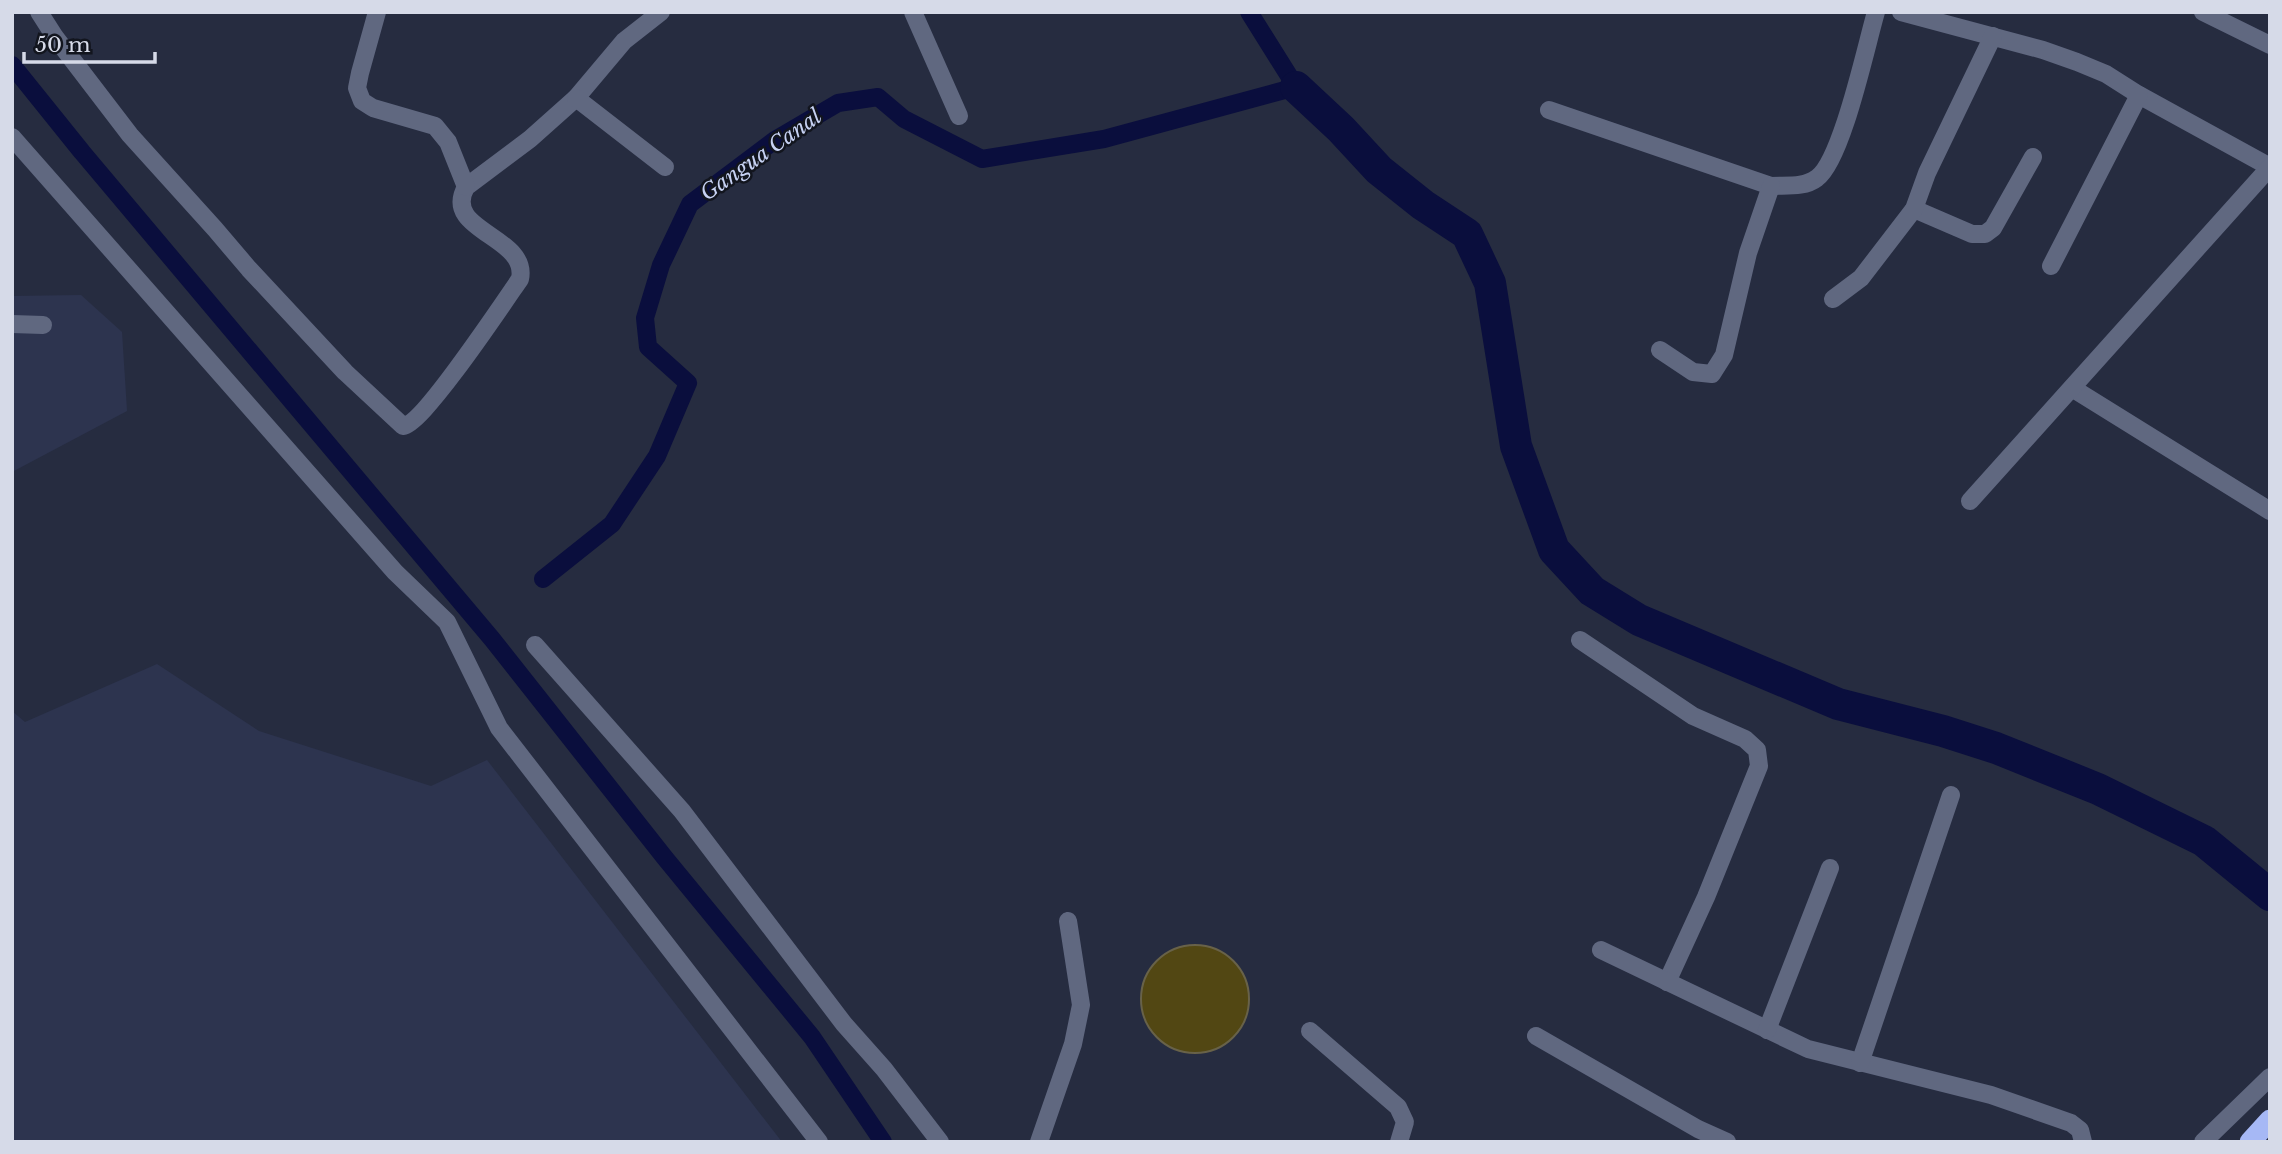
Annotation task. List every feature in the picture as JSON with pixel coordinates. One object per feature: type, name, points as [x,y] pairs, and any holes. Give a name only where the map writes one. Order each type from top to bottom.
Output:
[{"type":"highway","points":[[2250,1142],[2270,1120]]},
{"type":"street","points":[[39,12],[130,135],[345,372],[403,426],[412,423],[434,398],[520,279],[522,269],[516,256],[464,215],[460,204],[461,195],[466,187],[530,139],[576,98],[624,41],[660,12]]},
{"type":"street","points":[[377,12],[357,88],[362,101],[373,108],[435,126],[448,142],[466,187]]},
{"type":"street","points":[[913,12],[959,116]]},
{"type":"street","points":[[1549,110],[1770,187],[1807,184],[1819,177],[1828,165],[1839,140],[1875,12]]},
{"type":"street","points":[[1901,12],[1993,36],[2077,62],[2106,74],[2139,96],[2270,167],[1970,501]]},
{"type":"street","points":[[2203,12],[2270,45]]},
{"type":"street","points":[[1833,299],[1861,278],[1914,209],[1927,173],[1993,36]]},
{"type":"street","points":[[2051,267],[2139,96]]},
{"type":"street","points":[[576,98],[665,167]]},
{"type":"street","points":[[12,137],[395,572],[447,622],[499,728],[819,1142]]},
{"type":"street","points":[[1914,209],[1972,234],[1985,234],[1993,228],[2034,157]]},
{"type":"street","points":[[1660,350],[1693,372],[1712,374],[1724,355],[1748,253],[1770,187]]},
{"type":"street","points":[[12,324],[43,325]]},
{"type":"street","points":[[2072,387],[2270,511]]},
{"type":"street","points":[[1580,640],[1693,716],[1745,738],[1757,750],[1759,756],[1759,766],[1706,897],[1667,982]]},
{"type":"street","points":[[535,645],[673,800],[844,1024],[884,1069],[940,1142]]},
{"type":"street","points":[[1860,1063],[1951,795]]},
{"type":"street","points":[[1767,1030],[1830,868]]},
{"type":"street","points":[[1039,1142],[1073,1044],[1081,1005],[1068,921]]},
{"type":"street","points":[[1601,950],[1808,1049],[1991,1095],[2071,1123],[2080,1130],[2083,1142]]},
{"type":"street","points":[[1310,1031],[1398,1107],[1405,1122],[1399,1142]]},
{"type":"street","points":[[1536,1036],[1698,1129],[1727,1142]]},
{"type":"street","points":[[2203,1142],[2270,1077]]},
{"type":"shaded area","points":[[81,295],[122,332],[127,411],[12,472],[12,296]]},
{"type":"shaded area","points":[[157,664],[259,731],[431,786],[487,760],[782,1142],[12,1142],[12,711],[25,722]]},
{"type":"building","points":[[1195,945],[1216,949],[1233,961],[1245,978],[1249,999],[1245,1020],[1233,1037],[1216,1049],[1195,1053],[1174,1049],[1157,1037],[1145,1020],[1141,999],[1145,978],[1157,961],[1174,949]]},
{"type":"waterway","name":"Gangua Canal","points":[[543,579],[612,524],[657,456],[688,383],[648,347],[645,318],[661,265],[690,204],[775,140],[838,103],[878,97],[904,119],[982,159],[1104,139],[1296,87],[1249,12]]},
{"type":"waterway","points":[[12,65],[82,152],[492,639],[665,858],[812,1037],[883,1142]]},
{"type":"waterway","points":[[1296,87],[1341,129],[1379,170],[1423,205],[1467,234],[1490,283],[1516,446],[1554,550],[1592,591],[1639,620],[1838,704],[1943,731],[1996,748],[2098,789],[2204,841],[2270,895]]}]
